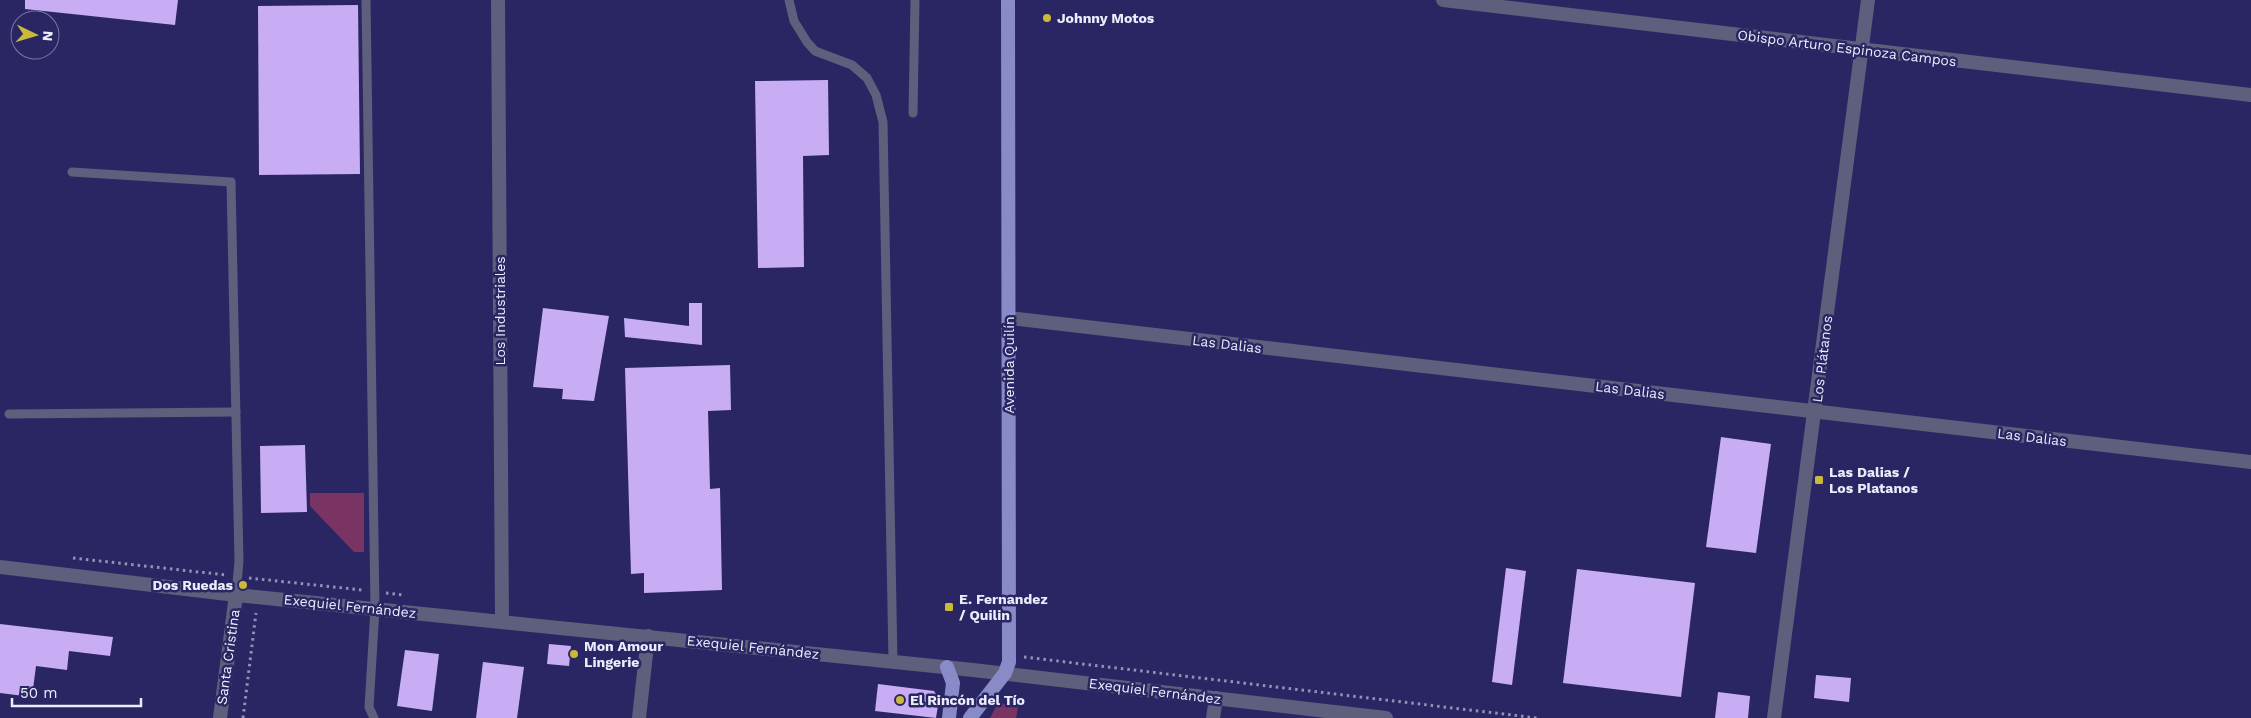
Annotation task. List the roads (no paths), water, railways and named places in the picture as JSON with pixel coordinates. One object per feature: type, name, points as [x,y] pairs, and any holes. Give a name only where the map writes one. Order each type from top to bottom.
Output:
[{"type":"main road","name":"Avenida Quilín","points":[[970,718],[1005,673],[1009,655],[1008,0]]},
{"type":"main road","points":[[947,667],[953,683],[949,718]]},
{"type":"street","name":"Los Industriales","points":[[498,0],[502,622]]},
{"type":"street","name":"Obispo Arturo Espinoza Campos","points":[[1443,0],[2251,95]]},
{"type":"street","name":"Los Plátanos","points":[[1774,718],[1868,0]]},
{"type":"street","name":"Las Dalias","points":[[1009,318],[2251,462]]},
{"type":"street","name":"Exequiel Fernández","points":[[0,566],[236,595],[1005,673],[1216,698],[1312,714],[1386,718]]},
{"type":"street","name":"Santa Cristina","points":[[220,718],[236,595]]},
{"type":"street","points":[[639,718],[648,636]]},
{"type":"street","points":[[1214,718],[1216,698]]},
{"type":"lane","points":[[366,0],[376,609],[369,708],[374,718]]},
{"type":"lane","points":[[789,0],[794,21],[806,42],[816,51],[852,65],[867,78],[876,95],[883,122],[893,662]]},
{"type":"lane","points":[[913,113],[915,0]]},
{"type":"lane","points":[[72,172],[231,182],[239,561],[236,595]]},
{"type":"lane","points":[[9,414],[236,412]]},
{"type":"place","name":"Johnny Motos","points":[[1047,18]]},
{"type":"place","name":"Las Dalias / Los Platanos","points":[[1819,480]]},
{"type":"place","name":"Dos Ruedas","points":[[243,585]]},
{"type":"place","name":"E. Fernandez / Quilin","points":[[949,607]]},
{"type":"place","name":"Mon Amour Lingerie","points":[[574,654]]},
{"type":"place","name":"El Rincón del Tío","points":[[900,700]]}]
